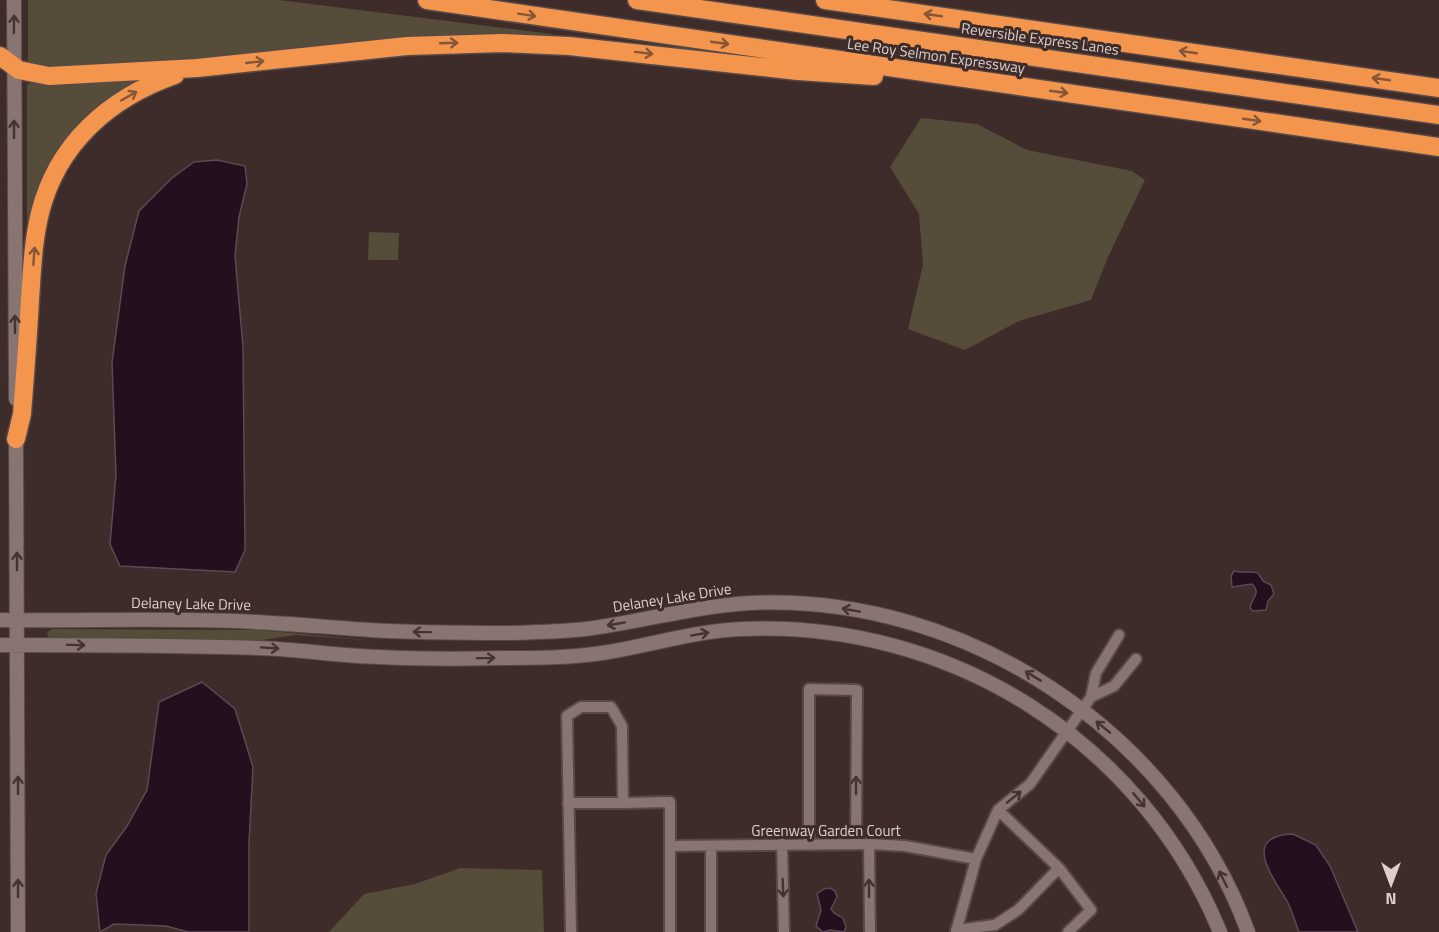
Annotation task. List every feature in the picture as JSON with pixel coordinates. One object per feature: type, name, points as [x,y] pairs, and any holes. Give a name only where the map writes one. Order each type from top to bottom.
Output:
[{"type":"highway","name":"Lee Roy Selmon Expressway","points":[[427,0],[1439,147]]},
{"type":"highway","name":"Reversible Express Lanes","points":[[637,0],[1439,115]]},
{"type":"highway","points":[[825,0],[1439,88]]},
{"type":"highway","points":[[857,0],[890,9]]},
{"type":"highway","points":[[7,62],[29,74],[49,76],[197,68],[398,46],[502,42],[569,45],[798,71],[1001,84]]},
{"type":"highway","points":[[16,439],[22,414],[36,230],[44,198],[56,170],[82,132],[113,105],[150,84],[197,68]]},
{"type":"street","points":[[14,0],[7,62],[16,439],[18,932]]},
{"type":"street","name":"Delaney Lake Drive","points":[[0,620],[227,621],[414,632],[555,632],[589,628],[695,608],[753,603],[811,604],[880,615],[948,635],[1012,664],[1081,709],[1129,751],[1160,784],[1188,820],[1214,862],[1248,932]]},
{"type":"street","points":[[0,645],[261,648],[377,657],[553,658],[603,653],[710,632],[786,629],[821,631],[857,637],[907,649],[961,668],[1016,696],[1067,730],[1120,778],[1156,821],[1193,877],[1220,932]]},
{"type":"street","points":[[1091,697],[1096,673],[1119,635]]},
{"type":"street","points":[[1059,868],[1018,910],[995,926],[956,931],[976,859],[998,810],[1030,784],[1091,697],[1114,686],[1136,659]]},
{"type":"street","points":[[809,844],[809,690],[857,690],[856,844]]},
{"type":"street","points":[[571,932],[567,716],[581,707],[611,707],[622,726],[623,803]]},
{"type":"street","points":[[568,803],[669,802],[670,932]]},
{"type":"street","points":[[998,810],[1059,868],[1091,910],[1068,932]]},
{"type":"street","points":[[782,844],[784,932]]},
{"type":"street","points":[[869,844],[870,932]]},
{"type":"street","name":"Greenway Garden Court","points":[[670,846],[869,844],[905,846],[976,859]]},
{"type":"street","points":[[711,846],[711,932]]},
{"type":"shaded area","points":[[28,0],[279,0],[552,34],[552,38],[212,58],[70,69],[28,66]]},
{"type":"shaded area","points":[[148,79],[83,125],[27,246],[27,86],[29,83]]},
{"type":"shaded area","points":[[921,118],[977,124],[1027,150],[1132,171],[1145,180],[1108,257],[1091,300],[1019,321],[965,350],[908,329],[923,265],[919,214],[890,167]]},
{"type":"shaded area","points":[[217,160],[245,166],[247,184],[239,217],[235,256],[243,347],[245,550],[235,572],[120,566],[110,544],[116,475],[112,363],[125,266],[139,211],[172,178],[194,162]]},
{"type":"shaded area","points":[[369,232],[399,233],[398,260],[368,260]]},
{"type":"shaded area","points":[[1234,571],[1258,573],[1263,581],[1271,585],[1274,594],[1268,601],[1266,610],[1253,611],[1250,608],[1256,593],[1252,584],[1232,587],[1231,576]]},
{"type":"shaded area","points":[[53,629],[259,630],[378,641],[296,635],[262,640],[49,638],[47,632]]},
{"type":"shaded area","points":[[202,682],[235,709],[253,767],[249,843],[249,932],[188,932],[166,926],[114,924],[100,932],[96,893],[106,855],[127,826],[147,790],[159,702]]},
{"type":"shaded area","points":[[1293,834],[1316,845],[1330,866],[1358,932],[1299,932],[1289,905],[1269,869],[1264,849],[1268,842],[1277,836]]},
{"type":"shaded area","points":[[460,868],[542,870],[544,932],[329,932],[364,894],[415,884]]},
{"type":"shaded area","points":[[830,888],[835,891],[837,897],[831,909],[843,918],[846,927],[844,932],[830,930],[823,932],[816,926],[821,910],[817,894]]}]
